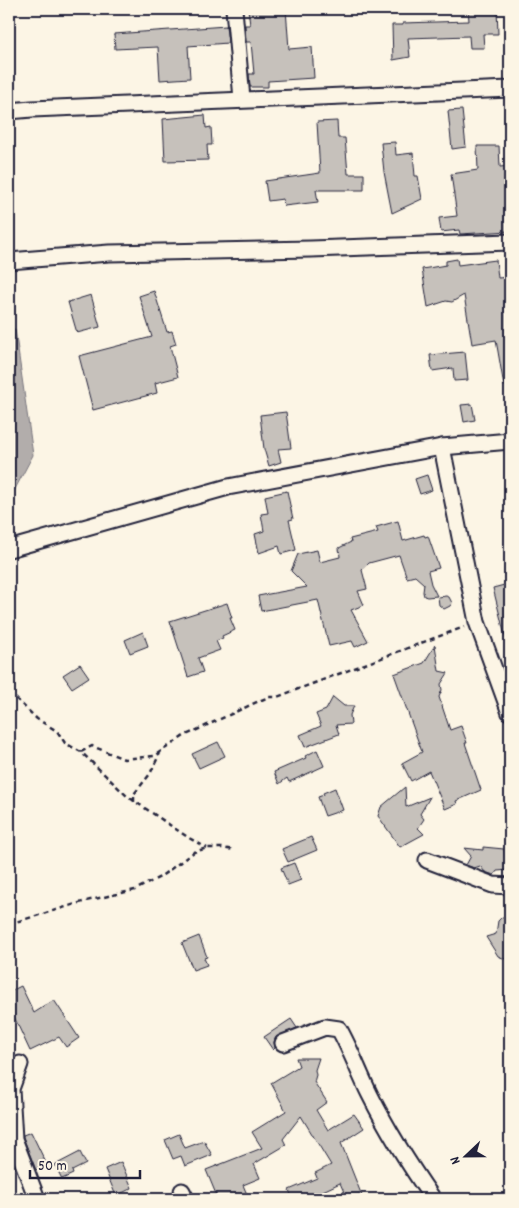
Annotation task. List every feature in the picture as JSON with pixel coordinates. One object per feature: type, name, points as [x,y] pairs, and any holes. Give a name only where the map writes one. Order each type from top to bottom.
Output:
[{"type":"street","points":[[234,9],[242,99]]},
{"type":"street","points":[[9,111],[242,99],[510,89]]},
{"type":"street","points":[[9,261],[108,253],[311,249],[510,242]]},
{"type":"street","points":[[9,549],[228,487],[442,447],[510,441]]},
{"type":"street","points":[[442,447],[477,622],[510,713]]},
{"type":"street","points":[[427,860],[493,885],[510,886]]},
{"type":"street","points":[[284,1043],[325,1027],[338,1029],[350,1048],[370,1095],[401,1151],[433,1199]]},
{"type":"street","points":[[20,1064],[11,1089],[14,1139],[37,1199]]},
{"type":"path","points":[[81,752],[92,746],[124,759],[154,756],[184,736],[259,701],[269,697],[277,697],[477,622]]},
{"type":"path","points":[[9,692],[57,732],[65,743],[81,752],[134,802],[207,848]]},
{"type":"path","points":[[134,802],[134,794],[150,774],[161,752]]},
{"type":"path","points":[[9,924],[86,901],[135,890],[160,877],[194,852],[207,848],[234,850]]},
{"type":"shaded area","points":[[9,329],[15,329],[33,455],[14,491],[9,493]]},
{"type":"building","points":[[248,9],[286,9],[289,49],[312,47],[314,78],[268,81],[268,87],[250,87],[249,74],[254,74],[251,42],[246,42],[245,25],[250,25]]},
{"type":"building","points":[[468,9],[497,9],[498,34],[483,34],[484,48],[470,48],[469,36],[408,38],[410,57],[393,60],[392,25],[469,21]]},
{"type":"building","points":[[226,26],[228,43],[188,46],[190,78],[160,80],[158,47],[115,49],[114,34]]},
{"type":"building","points":[[462,110],[466,147],[452,149],[448,111]]},
{"type":"building","points":[[205,115],[206,128],[211,127],[212,145],[207,145],[208,160],[165,161],[163,119]]},
{"type":"building","points":[[337,121],[338,138],[345,138],[348,174],[364,174],[364,190],[316,190],[318,202],[284,206],[283,199],[268,201],[265,181],[320,173],[317,122]]},
{"type":"building","points":[[395,142],[396,155],[413,153],[415,176],[418,176],[422,199],[392,213],[384,172],[381,143]]},
{"type":"building","points":[[477,146],[499,146],[500,167],[510,166],[510,231],[460,234],[459,230],[441,232],[439,218],[457,216],[451,174],[478,170]]},
{"type":"building","points":[[457,259],[458,265],[496,260],[498,278],[510,277],[510,385],[504,386],[496,340],[472,344],[464,295],[452,302],[446,301],[428,307],[422,269],[446,265],[446,261]]},
{"type":"building","points":[[154,291],[167,332],[172,331],[176,344],[170,346],[178,377],[155,383],[157,393],[93,410],[79,356],[152,337],[139,296]]},
{"type":"building","points":[[91,295],[100,327],[77,333],[68,302]]},
{"type":"building","points":[[465,352],[468,380],[454,381],[453,368],[432,371],[430,355]]},
{"type":"building","points":[[472,404],[475,420],[464,422],[461,405]]},
{"type":"building","points":[[286,412],[291,448],[278,449],[281,462],[269,466],[264,449],[260,415]]},
{"type":"building","points":[[427,475],[432,490],[420,494],[415,479]]},
{"type":"building","points":[[287,491],[293,519],[289,520],[296,550],[281,554],[279,546],[259,553],[255,534],[264,531],[261,514],[268,513],[265,496]]},
{"type":"building","points":[[398,521],[403,541],[424,535],[425,537],[428,536],[439,568],[428,571],[431,584],[437,596],[424,596],[424,584],[415,576],[407,578],[399,555],[369,563],[362,570],[367,589],[358,591],[364,605],[351,610],[368,641],[355,647],[352,641],[329,646],[318,600],[261,611],[258,596],[307,587],[291,571],[298,554],[317,550],[320,562],[340,557],[339,548],[351,542],[350,539],[378,532],[376,527]]},
{"type":"building","points":[[508,584],[510,594],[510,640],[506,640],[493,588]]},
{"type":"building","points":[[438,597],[449,597],[452,603],[444,609],[439,605]]},
{"type":"building","points":[[227,603],[235,630],[216,641],[220,650],[198,658],[203,672],[188,677],[170,621]]},
{"type":"building","points":[[143,632],[148,646],[130,653],[125,640]]},
{"type":"building","points":[[435,645],[439,671],[448,673],[441,684],[442,690],[439,697],[450,730],[461,726],[481,790],[456,801],[457,804],[445,809],[429,771],[411,781],[402,763],[422,752],[394,674],[424,663]]},
{"type":"building","points":[[80,664],[89,677],[72,688],[63,675]]},
{"type":"building","points":[[333,697],[344,706],[354,706],[350,715],[351,724],[336,725],[339,734],[305,747],[300,735],[321,726],[316,714],[326,710]]},
{"type":"building","points":[[218,742],[225,756],[199,768],[192,754]]},
{"type":"building","points":[[317,750],[324,766],[289,782],[287,778],[279,784],[274,772],[306,758],[305,756]]},
{"type":"building","points":[[405,787],[406,807],[430,797],[420,814],[424,819],[418,828],[424,834],[400,847],[378,816],[381,807]]},
{"type":"building","points":[[335,788],[343,810],[325,816],[318,797]]},
{"type":"building","points":[[311,837],[317,850],[288,862],[282,849]]},
{"type":"building","points":[[483,847],[504,849],[506,861],[510,864],[510,870],[497,871],[494,875],[485,872],[480,866],[474,868],[466,865],[471,856],[464,848],[483,850]]},
{"type":"building","points":[[294,863],[301,880],[288,885],[281,868]]},
{"type":"building","points":[[502,917],[510,917],[510,961],[498,956],[486,937],[496,934],[498,921]]},
{"type":"building","points":[[199,936],[207,957],[204,958],[207,965],[193,970],[182,943]]},
{"type":"building","points":[[21,986],[34,1013],[54,1000],[79,1038],[66,1047],[59,1037],[30,1051],[9,1006],[9,992]]},
{"type":"building","points":[[291,1019],[297,1028],[276,1037],[273,1050],[264,1037]]},
{"type":"building","points":[[296,1058],[319,1058],[314,1082],[327,1102],[316,1110],[328,1130],[354,1114],[364,1128],[341,1143],[362,1196],[347,1199],[340,1183],[312,1196],[314,1199],[293,1199],[289,1190],[317,1178],[315,1173],[331,1165],[301,1116],[283,1139],[286,1145],[254,1164],[260,1178],[243,1185],[249,1199],[218,1199],[206,1170],[262,1148],[252,1132],[286,1111],[271,1083],[299,1066]]},
{"type":"building","points":[[31,1132],[47,1165],[36,1170],[23,1137],[23,1135]]},
{"type":"building","points":[[179,1134],[185,1148],[204,1141],[212,1155],[185,1166],[181,1156],[173,1159],[165,1140]]},
{"type":"building","points":[[80,1152],[86,1164],[72,1171],[73,1174],[62,1179],[55,1165]]},
{"type":"building","points":[[121,1162],[132,1188],[116,1196],[105,1169]]}]
